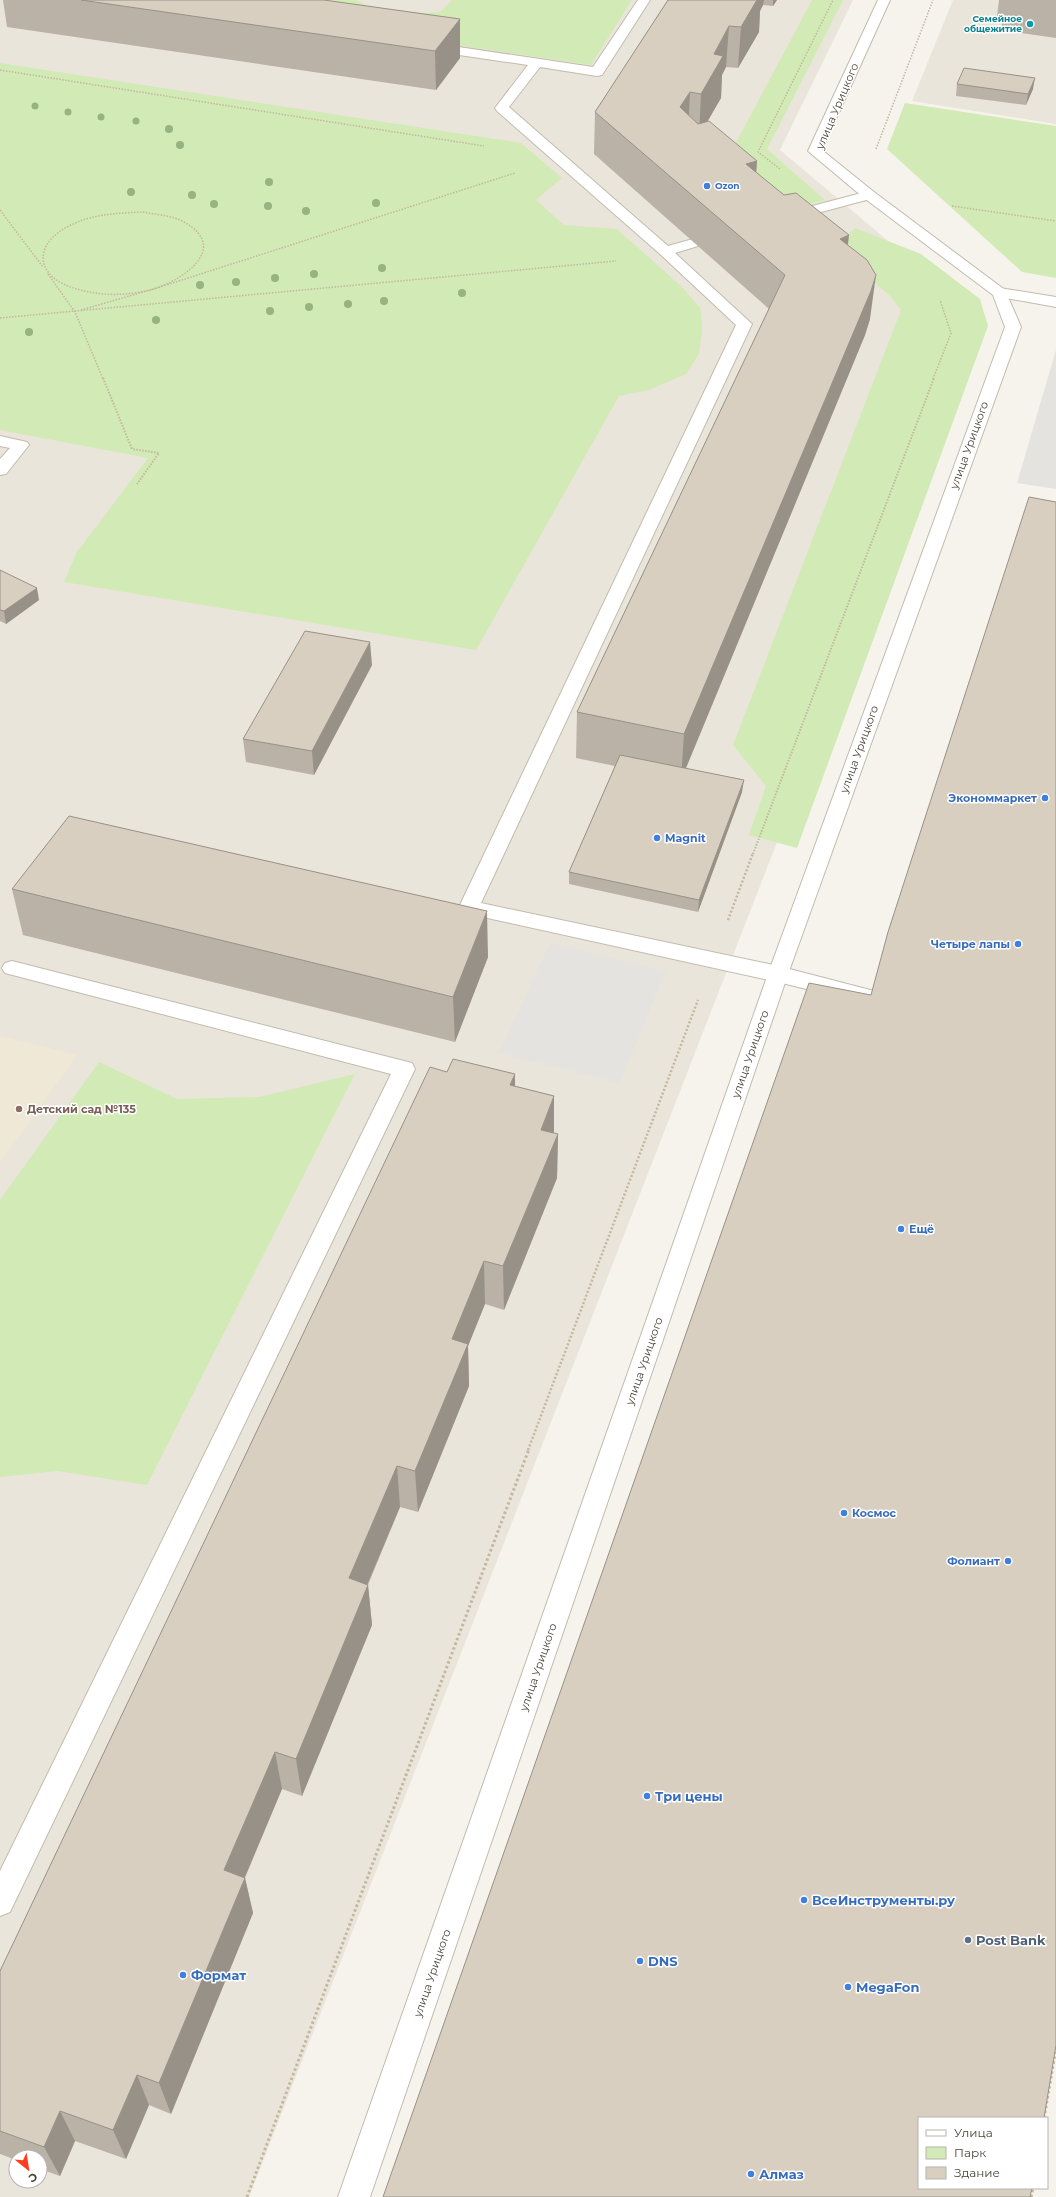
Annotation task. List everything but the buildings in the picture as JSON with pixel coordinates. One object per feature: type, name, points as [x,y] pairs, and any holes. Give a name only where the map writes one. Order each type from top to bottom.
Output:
[{"type":"street","points":[[420,45],[597,72],[644,0]]},
{"type":"street","name":"улица Урицкого","points":[[354,2197],[778,974],[1013,327],[1000,293],[869,195],[815,151],[884,0]]},
{"type":"street","points":[[537,62],[502,108],[562,158],[744,324],[470,907],[778,974],[874,997]]},
{"type":"street","points":[[770,222],[869,195]]},
{"type":"street","points":[[665,251],[693,243]]},
{"type":"street","points":[[1000,293],[1056,302]]},
{"type":"street","points":[[0,441],[21,445],[0,470]]},
{"type":"street","points":[[0,1902],[404,1069],[12,968]]},
{"type":"path","points":[[826,207],[758,152],[833,0]]},
{"type":"path","points":[[882,154],[876,149],[933,0]]},
{"type":"path","points":[[0,70],[491,147]]},
{"type":"path","points":[[75,312],[157,288],[562,158]]},
{"type":"path","points":[[946,205],[1056,221]]},
{"type":"path","points":[[0,210],[75,312],[132,449],[159,454],[137,484]]},
{"type":"path","points":[[143,212],[165,216],[184,223],[198,232],[204,244],[203,256],[194,269],[178,280],[157,288],[117,294],[104,294],[79,290],[58,282],[46,271],[41,259],[45,246],[56,234],[73,224],[94,217],[118,213],[143,212]]},
{"type":"path","points":[[0,318],[605,263],[665,251]]},
{"type":"path","points":[[247,2197],[951,333],[941,300],[935,295]]},
{"type":"path","points":[[1044,2117],[1056,2048]]},
{"type":"shaded area","points":[[0,0],[853,0],[780,150],[981,319],[249,2197],[0,2197]]},
{"type":"shaded area","points":[[953,0],[1056,0],[1056,124],[912,101]]},
{"type":"shaded area","points":[[1056,350],[1056,489],[1017,483]]},
{"type":"shaded area","points":[[550,943],[666,971],[620,1083],[499,1053]]},
{"type":"shaded area","name":"Детский сад №135","points":[[0,1036],[77,1055],[0,1163]]},
{"type":"green space","points":[[155,0],[355,0],[376,8],[397,12],[418,13],[440,12],[452,0],[632,0],[591,65]]},
{"type":"green space","points":[[812,0],[843,0],[767,149],[825,200],[794,208],[731,152]]},
{"type":"green space","points":[[0,63],[521,143],[562,178],[536,200],[564,225],[617,229],[681,286],[701,309],[702,331],[699,354],[686,374],[649,390],[619,396],[476,650],[64,582],[77,552],[148,458],[0,430]]},
{"type":"green space","points":[[905,103],[1056,126],[1056,278],[1022,272],[887,149]]},
{"type":"green space","points":[[855,228],[921,254],[980,299],[988,326],[797,848],[749,835],[766,786],[733,745],[901,310],[889,295],[834,248]]},
{"type":"green space","points":[[99,1062],[177,1099],[259,1097],[355,1074],[147,1485],[58,1471],[0,1477],[0,1200]]},
{"type":"place","name":"Семейное общежитие","points":[[1030,24]]},
{"type":"place","name":"Ozon","points":[[707,186]]},
{"type":"place","name":"Экономмаркет","points":[[1045,798]]},
{"type":"place","name":"Magnit","points":[[657,838]]},
{"type":"place","name":"Четыре лапы","points":[[1018,944]]},
{"type":"place","name":"Детский сад №135","points":[[19,1109]]},
{"type":"place","name":"Ещё","points":[[901,1229]]},
{"type":"place","name":"Космос","points":[[844,1513]]},
{"type":"place","name":"Фолиант","points":[[1008,1561]]},
{"type":"place","name":"Три цены","points":[[647,1796]]},
{"type":"place","name":"ВсеИнструменты.ру","points":[[804,1900]]},
{"type":"place","name":"Post Bank","points":[[968,1940]]},
{"type":"place","name":"DNS","points":[[640,1961]]},
{"type":"place","name":"Формат","points":[[183,1975]]},
{"type":"place","name":"MegaFon","points":[[848,1987]]},
{"type":"place","name":"Алмаз","points":[[751,2174]]}]
